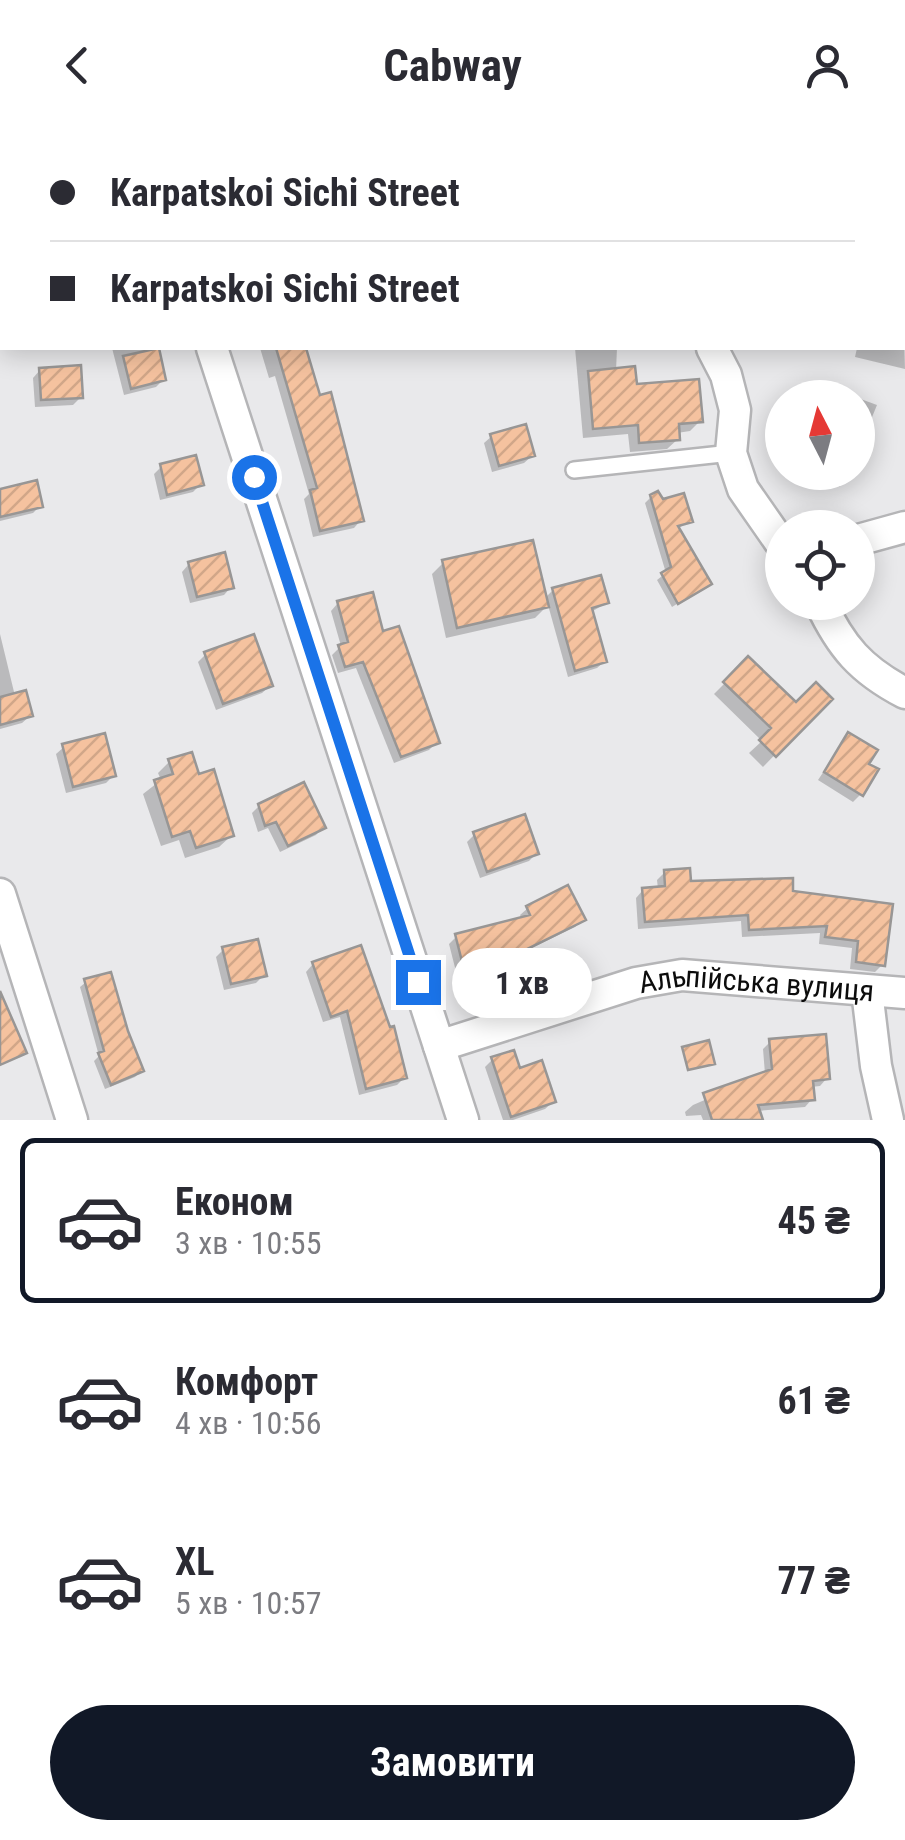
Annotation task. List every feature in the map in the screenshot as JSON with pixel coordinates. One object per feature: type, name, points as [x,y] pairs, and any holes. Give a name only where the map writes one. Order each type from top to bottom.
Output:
[{"type":"street","points":[[213,350],[464,1120]]},
{"type":"street","points":[[713,350],[726,375],[735,410],[730,453],[742,489],[765,521]]},
{"type":"street","points":[[875,535],[905,527]]},
{"type":"street","points":[[830,620],[848,651],[873,676],[905,694]]},
{"type":"street","points":[[0,894],[72,1120]]},
{"type":"street","name":"Альпійська вулиця","points":[[439,1046],[636,984],[682,974],[905,993]]},
{"type":"street","points":[[866,991],[888,1120]]},
{"type":"lane","points":[[574,470],[730,453]]},
{"type":"building","points":[[159,350],[166,380],[131,389],[123,356]]},
{"type":"building","points":[[277,350],[307,350],[320,395],[331,392],[364,521],[320,531],[310,490],[317,488]]},
{"type":"building","points":[[81,365],[83,398],[41,400],[39,368]]},
{"type":"building","points":[[635,366],[637,384],[699,379],[703,422],[679,424],[680,440],[639,443],[638,425],[593,429],[588,371]]},
{"type":"building","points":[[526,424],[535,456],[499,466],[490,434]]},
{"type":"building","points":[[196,455],[204,485],[167,495],[160,464]]},
{"type":"building","points":[[37,480],[43,507],[0,517],[0,489]]},
{"type":"building","points":[[658,491],[663,499],[684,493],[693,522],[678,526],[712,584],[678,604],[661,573],[671,567],[650,495]]},
{"type":"building","points":[[533,540],[549,607],[457,628],[442,560]]},
{"type":"building","points":[[225,552],[234,588],[197,597],[188,562]]},
{"type":"building","points":[[601,575],[609,603],[592,608],[607,662],[575,671],[552,588]]},
{"type":"building","points":[[373,592],[383,631],[399,626],[440,743],[401,757],[363,662],[345,667],[338,645],[348,642],[337,601]]},
{"type":"building","points":[[254,634],[273,686],[223,704],[204,652]]},
{"type":"building","points":[[748,656],[796,702],[816,682],[833,699],[776,757],[759,740],[771,728],[723,682]]},
{"type":"building","points":[[26,690],[33,716],[0,725],[0,697]]},
{"type":"building","points":[[848,732],[878,750],[869,764],[879,769],[863,796],[824,772]]},
{"type":"building","points":[[105,733],[116,776],[73,787],[62,744]]},
{"type":"building","points":[[192,752],[199,774],[214,769],[234,836],[196,848],[190,831],[172,837],[154,780],[173,774],[168,759]]},
{"type":"building","points":[[304,782],[326,828],[288,846],[276,822],[265,826],[258,804]]},
{"type":"building","points":[[525,814],[539,854],[487,872],[473,832]]},
{"type":"building","points":[[690,868],[691,881],[793,878],[793,891],[893,904],[885,966],[856,962],[858,941],[825,937],[827,926],[749,930],[748,915],[645,922],[642,888],[665,886],[664,870]]},
{"type":"building","points":[[568,885],[586,920],[507,959],[514,986],[471,997],[455,934],[530,915],[526,906]]},
{"type":"building","points":[[258,939],[267,976],[231,984],[222,947]]},
{"type":"building","points":[[361,945],[390,1027],[394,1026],[407,1078],[366,1089],[347,1011],[331,1017],[312,962]]},
{"type":"building","points":[[111,972],[144,1071],[111,1085],[98,1053],[104,1051],[84,979]]},
{"type":"building","points":[[0,991],[27,1053],[0,1065]]},
{"type":"building","points":[[826,1034],[830,1079],[813,1081],[815,1100],[758,1105],[763,1120],[712,1120],[703,1093],[772,1069],[769,1039]]},
{"type":"building","points":[[709,1040],[715,1064],[688,1070],[682,1047]]},
{"type":"building","points":[[514,1050],[520,1068],[542,1060],[556,1102],[511,1117],[491,1057]]},
{"type":"route","points":[[254,477],[418,982]]}]
